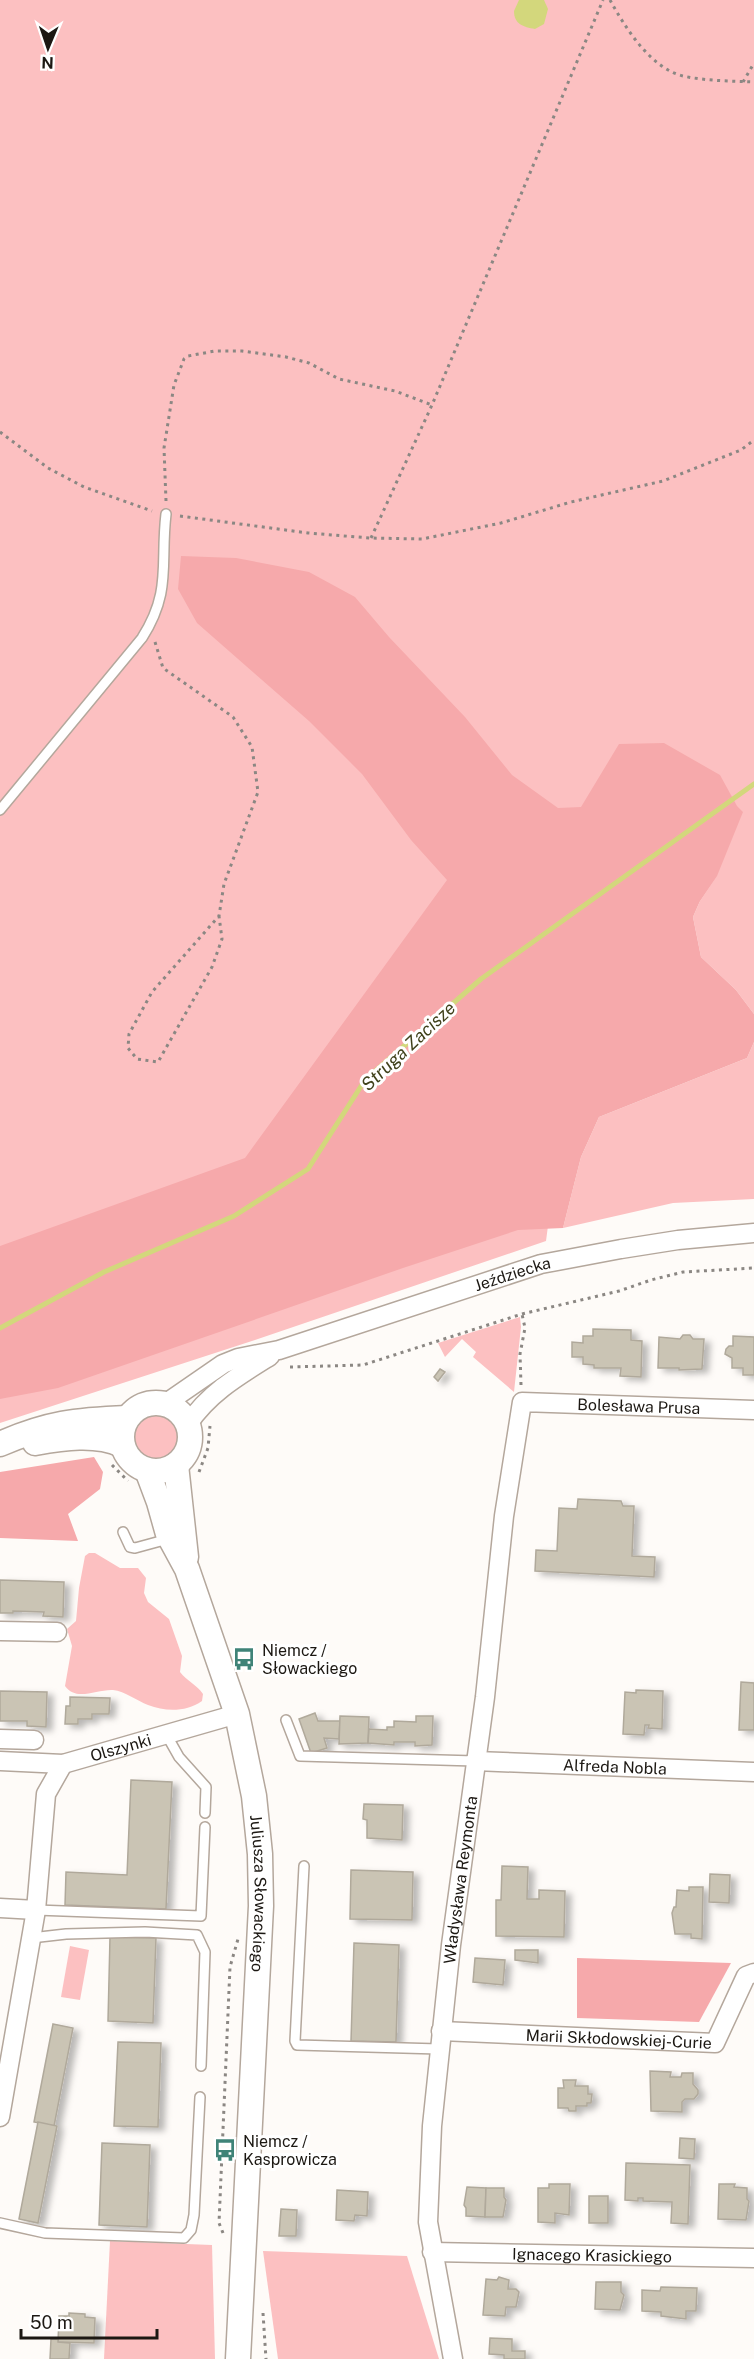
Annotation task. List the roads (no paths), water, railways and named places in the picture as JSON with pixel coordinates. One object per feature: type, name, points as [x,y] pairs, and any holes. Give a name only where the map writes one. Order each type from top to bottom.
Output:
[{"type":"street","name":"Jeździecka","points":[[165,1404],[223,1364],[238,1358],[279,1350],[541,1264],[621,1249],[754,1233]]},
{"type":"street","name":"Jeździecka","points":[[199,1421],[200,1407],[215,1392],[279,1350]]},
{"type":"street","points":[[154,1402],[165,1404],[199,1421],[190,1434],[189,1447],[176,1465],[140,1478],[136,1465],[127,1457],[116,1453],[127,1418],[142,1405],[154,1402]]},
{"type":"street","name":"Bolesława Prusa","points":[[522,1402],[754,1410]]},
{"type":"street","name":"Władysława Reymonta","points":[[453,2359],[428,2222],[432,2126],[440,2040],[485,1696],[504,1516],[522,1402]]},
{"type":"street","points":[[0,1445],[31,1430],[65,1422],[127,1418]]},
{"type":"street","points":[[0,1445],[82,1438],[113,1441],[116,1453]]},
{"type":"street","name":"Juliusza Słowackiego","points":[[176,1465],[187,1569]]},
{"type":"street","name":"Juliusza Słowackiego","points":[[140,1478],[187,1569],[237,1713],[254,1796],[260,1854],[261,1906],[238,2359]]},
{"type":"street","points":[[0,1631],[57,1632]]},
{"type":"street","name":"Olszynki","points":[[0,1761],[63,1764],[237,1713]]},
{"type":"street","points":[[0,1739],[34,1740]]},
{"type":"street","name":"Alfreda Nobla","points":[[475,1761],[754,1772]]},
{"type":"street","points":[[0,2117],[36,1910],[46,1794],[63,1764]]},
{"type":"street","points":[[0,1908],[36,1910]]},
{"type":"street","name":"Marii Skłodowskiej-Curie","points":[[440,2040],[715,2043],[746,1976],[754,1973]]},
{"type":"street","name":"Ignacego Krasickiego","points":[[432,2252],[754,2258]]},
{"type":"street","name":"Juliusza Słowackiego","points":[[244,2266],[256,2359]]},
{"type":"lane","points":[[0,810],[142,638],[153,620],[162,594],[166,514]]},
{"type":"lane","points":[[123,1532],[130,1547],[135,1548],[170,1538]]},
{"type":"lane","points":[[286,1720],[300,1756],[475,1761]]},
{"type":"lane","points":[[166,1734],[179,1757],[206,1787],[205,1813]]},
{"type":"lane","points":[[36,1910],[201,1916],[206,1827]]},
{"type":"lane","points":[[304,1866],[297,2045],[440,2040]]},
{"type":"lane","points":[[32,1938],[66,1934],[145,1932],[196,1935],[205,1952],[201,2066]]},
{"type":"lane","points":[[0,2223],[45,2234],[184,2238],[191,2230],[194,2215],[200,2097]]},
{"type":"waterway","name":"Struga Zacisze","points":[[0,1328],[104,1272],[234,1216],[308,1169],[365,1080],[481,979],[754,784]]},
{"type":"place","name":"Niemcz / Słowackiego","points":[[244,1659]]},
{"type":"place","name":"Niemcz / Kasprowicza","points":[[225,2150]]}]
